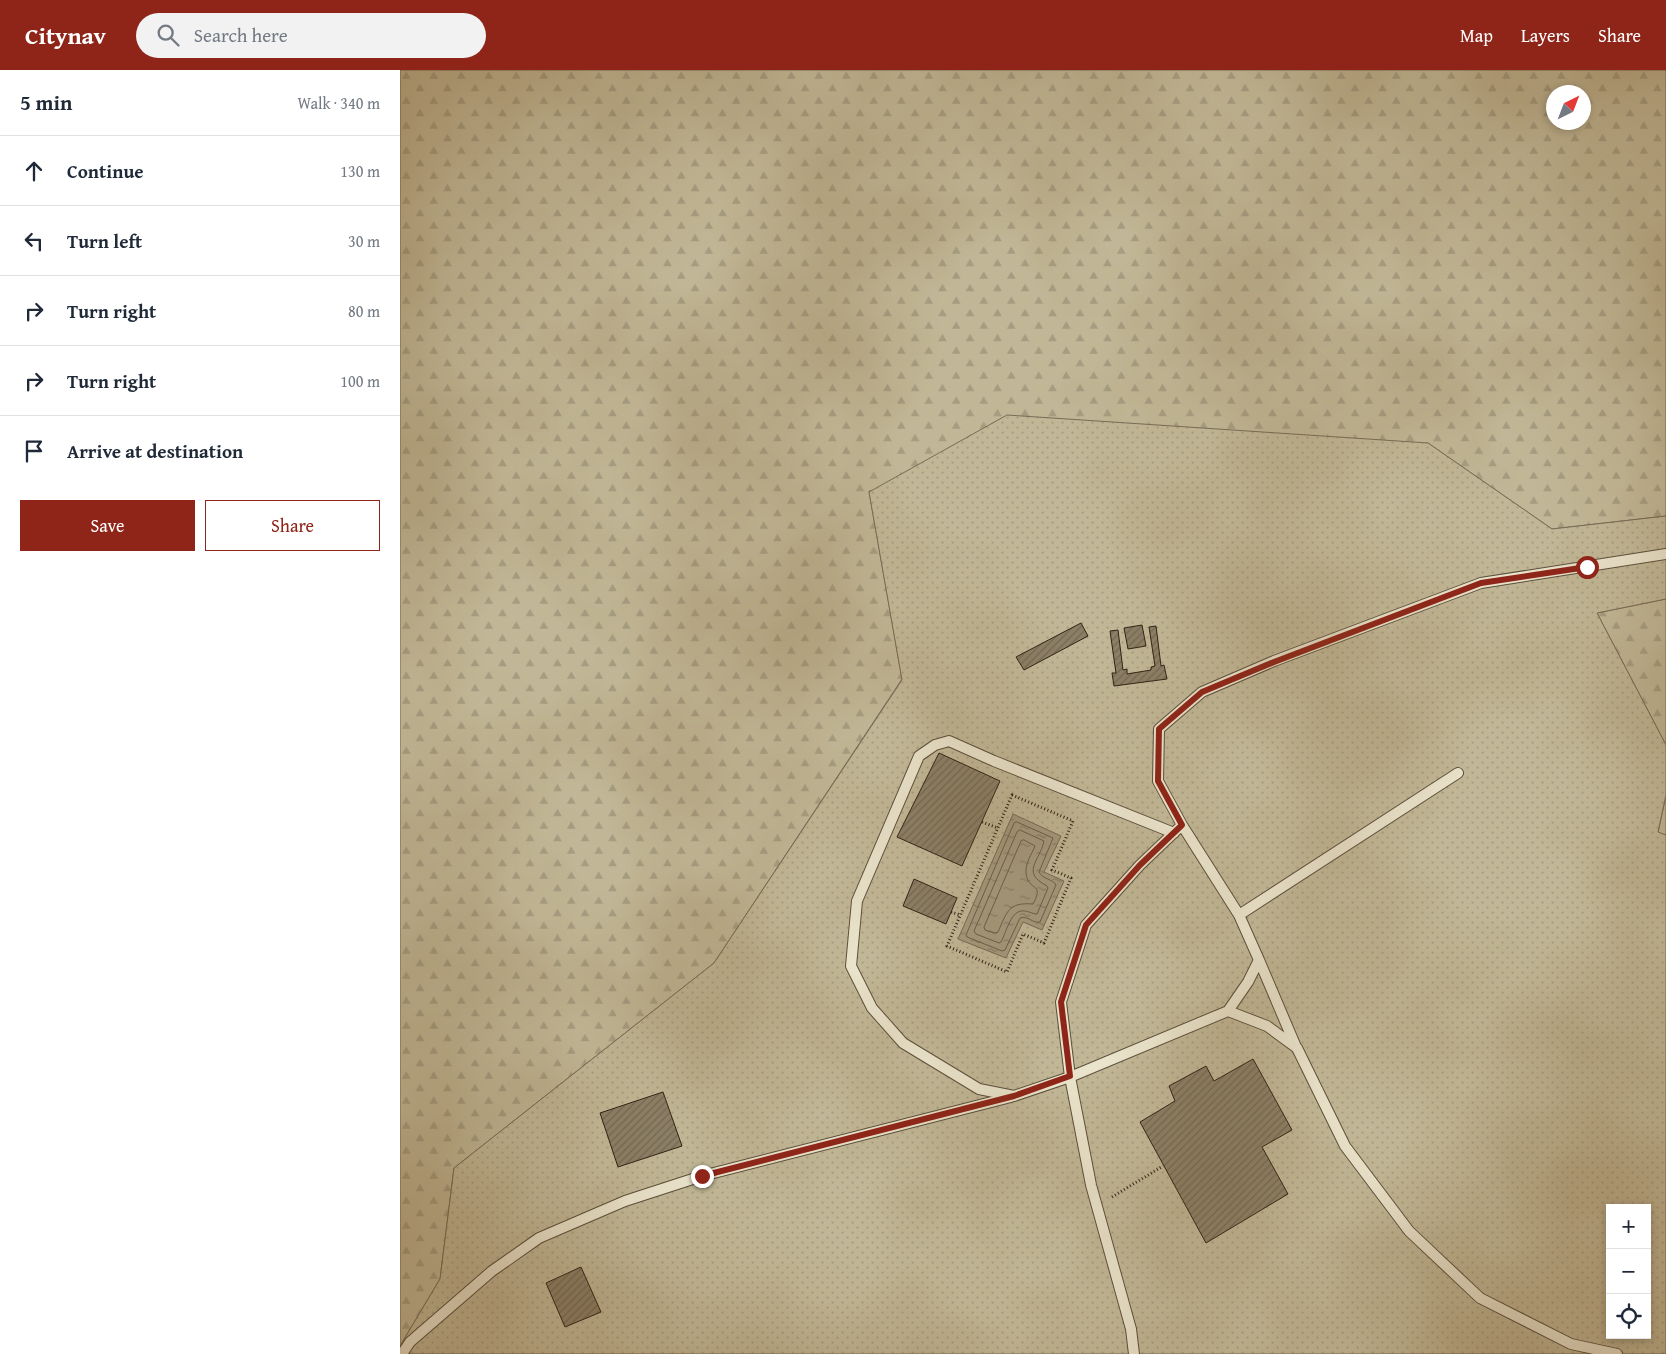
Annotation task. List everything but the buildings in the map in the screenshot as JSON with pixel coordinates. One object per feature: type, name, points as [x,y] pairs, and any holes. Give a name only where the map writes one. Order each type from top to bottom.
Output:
[{"type":"lane","points":[[1617,1354],[1571,1344],[1480,1298],[1409,1232],[1345,1146],[1297,1048],[1239,915],[1182,825],[1158,781],[1159,729],[1202,692],[1274,662],[1481,583],[1666,554]]},
{"type":"lane","points":[[1014,1096],[979,1089],[904,1043],[872,1008],[851,966],[857,901],[919,756],[935,745],[949,741],[1174,833]]},
{"type":"lane","points":[[1239,915],[1458,773]]},
{"type":"lane","points":[[1134,1354],[1131,1329],[1091,1185],[1070,1076],[1061,1002],[1086,925],[1140,865],[1182,825]]},
{"type":"lane","points":[[402,1354],[410,1342],[492,1271],[539,1238],[625,1201],[702,1176],[1014,1096],[1070,1076],[1228,1011],[1248,982],[1259,960]]},
{"type":"lane","points":[[1228,1011],[1267,1026],[1297,1048]]},
{"type":"path","points":[[1012,795],[1073,821],[1052,870],[1071,878],[1044,943],[1023,934],[1007,972],[947,946],[960,915],[1012,795]]},
{"type":"path","points":[[982,822],[998,828]]},
{"type":"path","points":[[951,912],[960,915]]},
{"type":"path","points":[[1097,1207],[1163,1166]]},
{"type":"green space","points":[[400,70],[1666,70],[1666,516],[1552,529],[1428,443],[869,491],[902,679],[714,963],[454,1168],[440,1279],[400,1346]]},
{"type":"green space","points":[[1007,415],[1428,443],[1552,529],[1666,516],[1666,599],[1597,613],[1666,745],[1666,795],[1658,832],[1666,835],[1666,1354],[400,1354],[400,1346],[440,1279],[454,1168],[714,963],[902,680],[869,492]]},
{"type":"green space","points":[[1666,599],[1666,745],[1597,613]]},
{"type":"green space","points":[[1666,795],[1666,835],[1658,833]]},
{"type":"water","points":[[1013,814],[1061,836],[1044,872],[1064,881],[1042,930],[1023,922],[1006,958],[958,939]]},
{"type":"route","points":[[702,1176],[880,1132],[1014,1096],[1070,1076],[1061,1002],[1086,925],[1140,865],[1182,825],[1158,781],[1159,729],[1202,692],[1274,662],[1481,583],[1587,567]]}]
